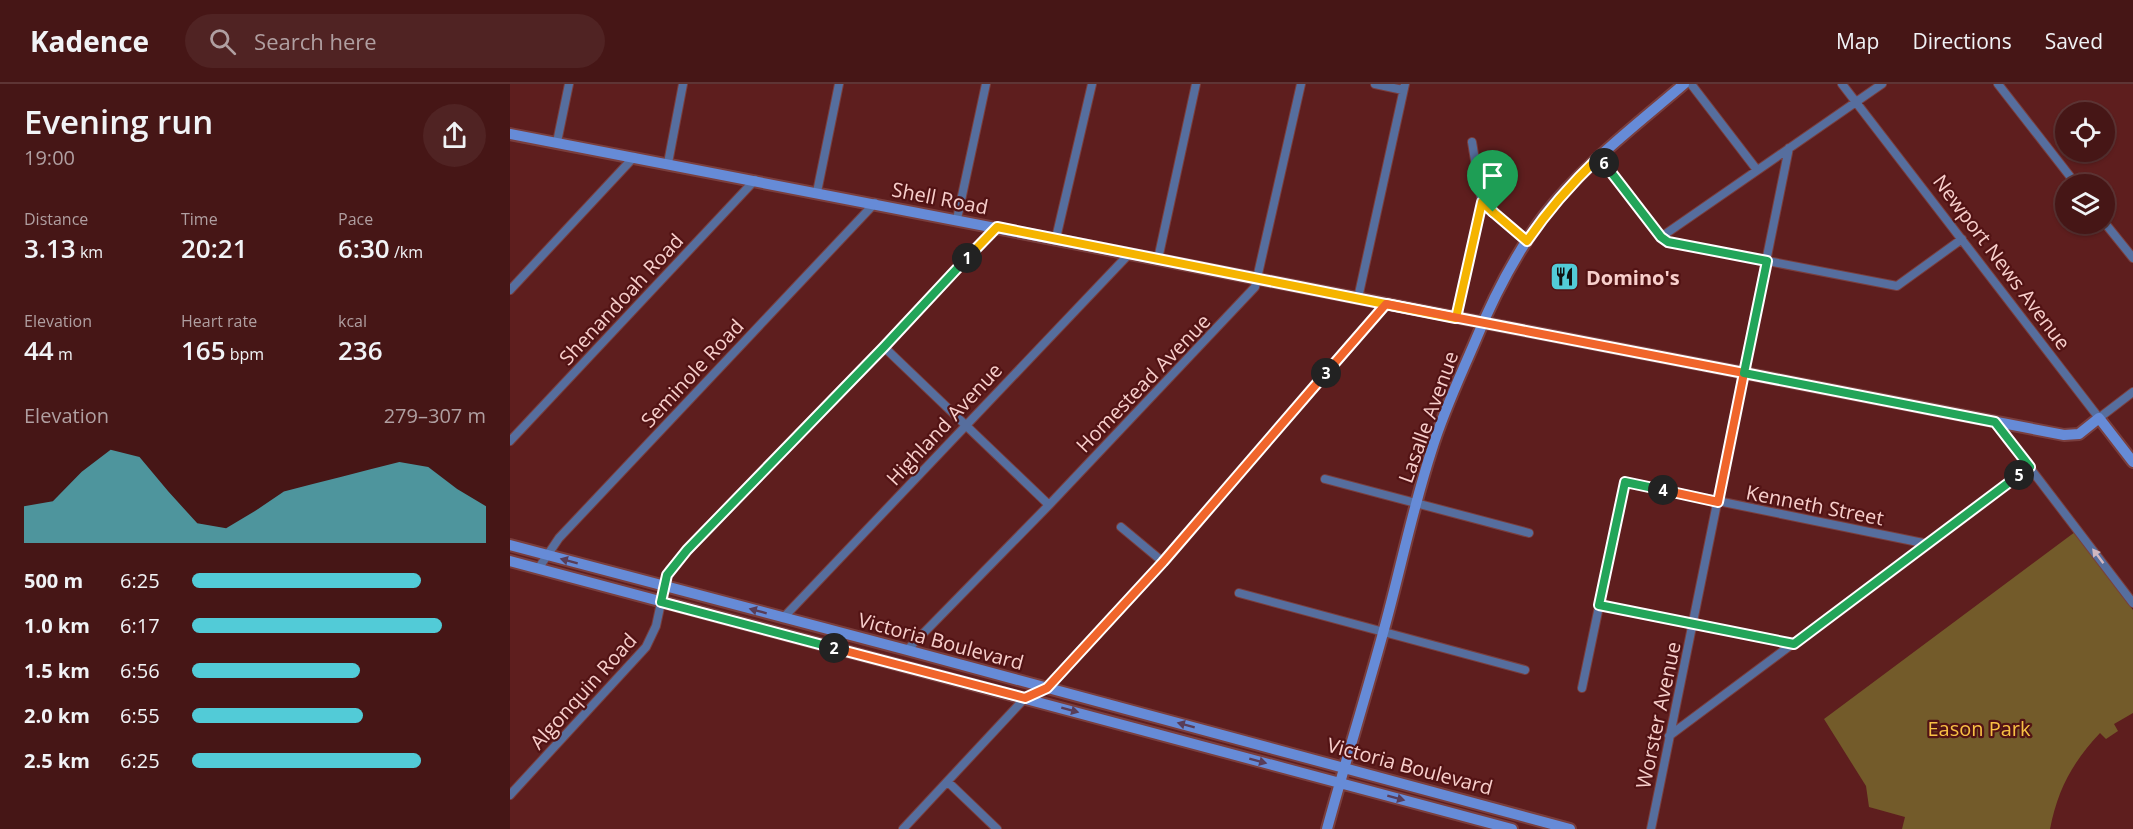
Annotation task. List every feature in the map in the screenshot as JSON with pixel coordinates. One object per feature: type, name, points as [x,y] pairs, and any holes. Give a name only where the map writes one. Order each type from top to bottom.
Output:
[{"type":"main road","name":"Lasalle Avenue","points":[[1327,829],[1383,633],[1416,503],[1443,417],[1505,277],[1543,218],[1569,186],[1684,84]]},
{"type":"main road","name":"Shell Road","points":[[511,136],[557,142],[668,163],[1995,422],[2075,436],[2099,418]]},
{"type":"main road","name":"Newport News Avenue","points":[[2099,418],[2133,462]]},
{"type":"main road","name":"Victoria Boulevard","points":[[510,545],[1570,829]]},
{"type":"main road","name":"Victoria Boulevard","points":[[510,561],[1512,829]]},
{"type":"street","points":[[557,142],[569,84]]},
{"type":"street","points":[[668,163],[683,84]]},
{"type":"street","points":[[817,192],[839,84]]},
{"type":"street","points":[[957,219],[986,84]]},
{"type":"street","points":[[1056,238],[1092,84]]},
{"type":"street","points":[[1158,259],[1196,84]]},
{"type":"street","name":"Homestead Avenue","points":[[907,650],[1249,296],[1259,279],[1301,84]]},
{"type":"street","points":[[1359,298],[1404,87],[1375,84]]},
{"type":"street","points":[[1691,84],[1758,171]]},
{"type":"street","name":"Newport News Avenue","points":[[1842,84],[2099,418]]},
{"type":"street","points":[[1661,237],[1882,84]]},
{"type":"street","points":[[1998,84],[2068,174]]},
{"type":"street","points":[[1456,318],[1482,202],[1473,142]]},
{"type":"street","name":"Worster Avenue","points":[[1651,829],[1669,736],[1695,624],[1789,148]]},
{"type":"street","points":[[510,290],[634,157]]},
{"type":"street","points":[[1599,157],[1661,237],[1668,242],[1897,286],[1962,238]]},
{"type":"street","name":"Shenandoah Road","points":[[510,441],[755,180]]},
{"type":"street","points":[[1482,202],[1527,241]]},
{"type":"street","name":"Seminole Road","points":[[538,569],[559,538],[875,203]]},
{"type":"street","name":"Algonquin Road","points":[[510,795],[646,647],[656,626],[670,569],[997,227]]},
{"type":"street","points":[[2114,234],[2133,258]]},
{"type":"street","name":"Highland Avenue","points":[[783,618],[1130,253]]},
{"type":"street","points":[[903,829],[1025,698],[1047,688],[1163,562],[1386,304]]},
{"type":"street","points":[[884,347],[1050,504]]},
{"type":"street","points":[[2099,418],[2133,392]]},
{"type":"street","points":[[1995,422],[2133,603]]},
{"type":"street","points":[[1669,736],[2030,467]]},
{"type":"street","points":[[1325,479],[1529,533]]},
{"type":"street","name":"Kenneth Street","points":[[1599,605],[1625,482],[1928,544]]},
{"type":"street","points":[[1121,527],[1163,562]]},
{"type":"street","points":[[1239,593],[1525,670]]},
{"type":"street","points":[[1582,688],[1599,605],[1794,644]]},
{"type":"street","points":[[948,782],[997,829]]},
{"type":"street","points":[[1527,829],[1532,818]]},
{"type":"green space","name":"Eason Park","points":[[2075,532],[2133,610],[2133,713],[2114,724],[2118,731],[2106,739],[2100,733],[2074,766],[2057,801],[2050,829],[1902,829],[1905,817],[1869,807],[1866,786],[1824,719]]},
{"type":"place","name":"Domino's","points":[[1565,277]]},
{"type":"route","points":[[1493,212],[1482,202],[1456,318],[997,227],[687,550],[670,569],[661,602],[1025,698],[1047,688],[1163,562],[1386,304],[1483,323],[1744,373],[1718,502],[1625,482],[1599,605],[1794,644],[2030,467],[1995,422],[1744,373],[1767,261],[1668,242],[1661,237],[1599,157],[1569,186],[1527,241],[1493,212]]}]
